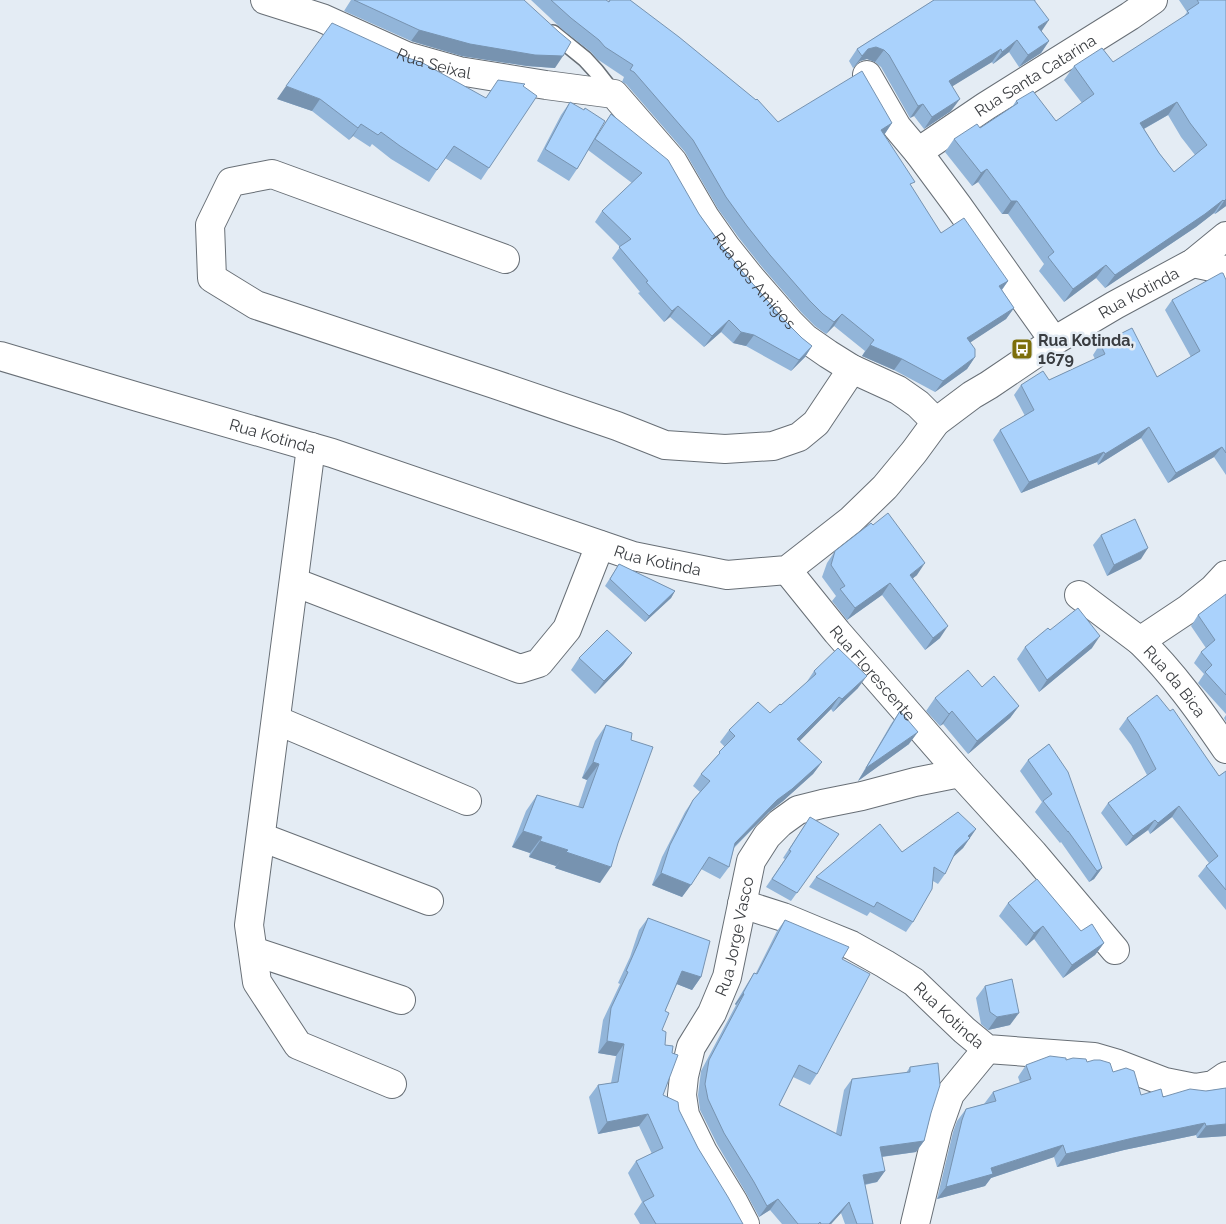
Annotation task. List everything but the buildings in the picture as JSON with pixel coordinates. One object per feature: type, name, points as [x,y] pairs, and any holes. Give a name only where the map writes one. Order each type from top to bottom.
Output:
[{"type":"street","name":"Rua Seixal","points":[[265,0],[322,18],[406,56],[459,71],[614,94]]},
{"type":"street","name":"Rua Santa Catarina","points":[[918,152],[986,106],[1122,21],[1152,0]]},
{"type":"street","points":[[867,75],[897,127],[958,206],[1054,341]]},
{"type":"street","name":"Rua dos Amigos","points":[[614,94],[673,162],[705,217],[721,240],[790,324],[805,338],[852,369],[898,390],[918,404],[936,422]]},
{"type":"street","points":[[505,258],[272,174],[231,182],[210,225],[212,278],[256,306],[494,384],[617,426],[665,445],[725,449],[773,446],[799,437],[816,423],[852,369]]},
{"type":"street","name":"Rua Kotinda","points":[[0,356],[341,456],[633,556],[727,575],[787,570],[850,520],[885,487],[936,422],[972,395],[1054,341],[1115,305],[1193,263],[1226,236]]},
{"type":"street","points":[[1193,263],[1226,270]]},
{"type":"street","points":[[311,447],[249,925],[257,982],[298,1045],[392,1084]]},
{"type":"street","points":[[294,582],[520,669],[539,663],[566,629],[600,545]]},
{"type":"street","name":"Rua Florescente","points":[[787,570],[837,632],[960,774],[1034,853],[1115,950]]},
{"type":"street","name":"Rua da Bica","points":[[1140,641],[1195,604],[1226,575]]},
{"type":"street","name":"Rua da Bica","points":[[1079,594],[1140,641],[1155,656],[1201,713],[1226,749]]},
{"type":"street","points":[[276,720],[467,801]]},
{"type":"street","name":"Rua Jorge Vasco","points":[[745,1224],[703,1152],[685,1115],[682,1095],[684,1076],[691,1047],[712,1013],[727,977],[751,861],[767,836],[780,823],[798,810],[915,782],[960,774]]},
{"type":"street","points":[[261,837],[429,901]]},
{"type":"street","name":"Rua Kotinda","points":[[742,904],[783,917],[851,945],[885,964],[914,982],[964,1030],[987,1049],[1094,1057],[1165,1082],[1195,1088],[1213,1085],[1226,1076]]},
{"type":"street","points":[[253,950],[401,1000]]},
{"type":"street","points":[[915,1224],[938,1128],[950,1094],[987,1049]]},
{"type":"lane","points":[[544,24],[585,59],[614,94]]},
{"type":"place","name":"Rua Kotinda, 1679","points":[[1022,349]]}]
